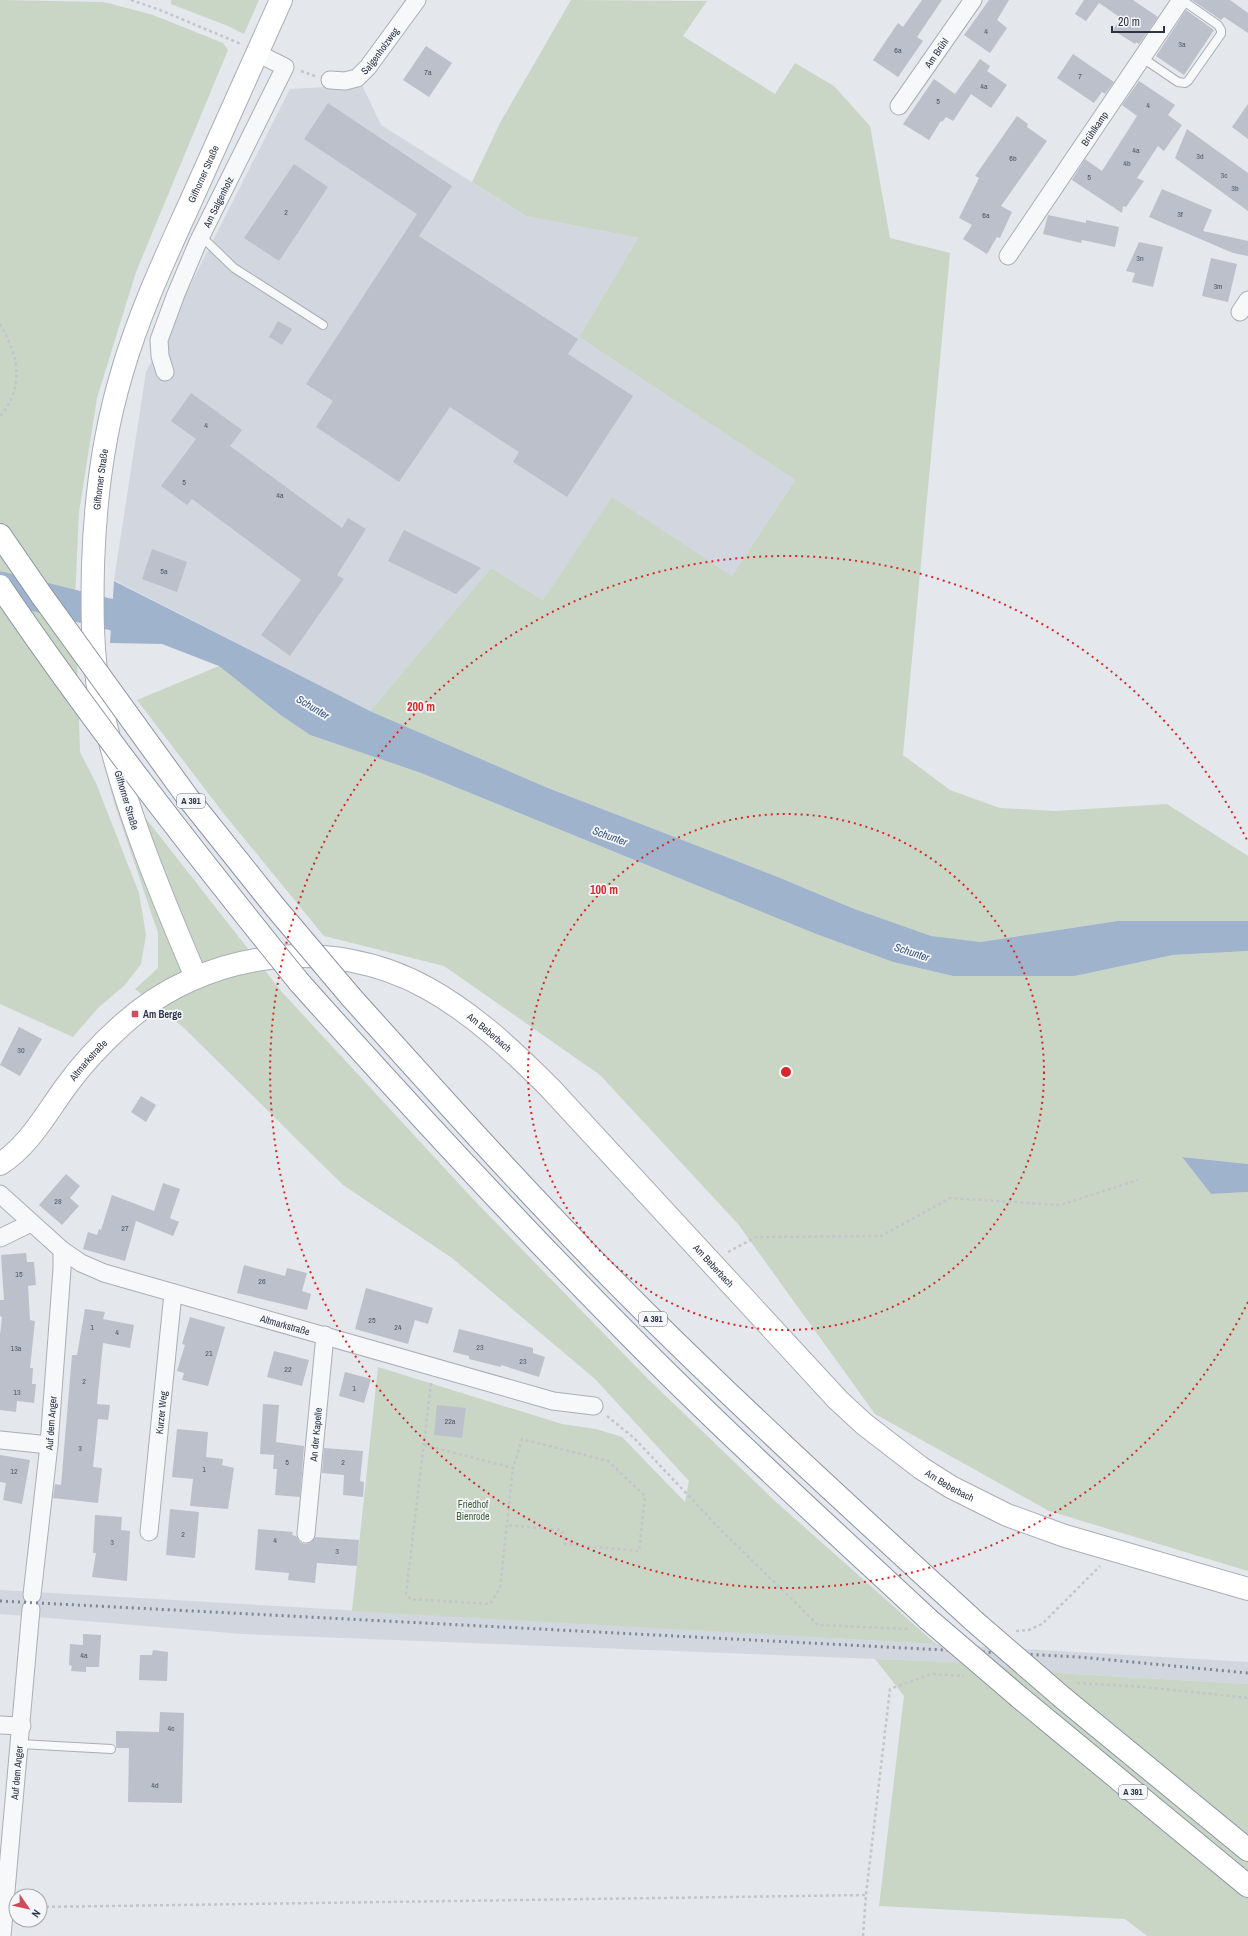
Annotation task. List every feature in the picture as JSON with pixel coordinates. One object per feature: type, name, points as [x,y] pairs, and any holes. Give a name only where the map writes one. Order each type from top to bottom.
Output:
[{"type":"main road","name":"Gifhorner Straße","points":[[196,977],[143,851],[122,786],[100,697],[94,632],[93,555],[100,478],[106,440],[114,401],[129,350],[157,275],[281,0]]},
{"type":"main road","name":"A 391","points":[[0,535],[92,668],[188,798],[275,907],[351,997],[505,1167],[646,1313],[801,1462],[974,1621],[1063,1698],[1248,1850]]},
{"type":"main road","name":"A 391","points":[[0,586],[69,686],[167,817],[299,982],[486,1189],[628,1334],[777,1478],[923,1624],[1019,1697],[1248,1886]]},
{"type":"main road","name":"Am Beberbach","points":[[196,977],[246,962],[282,956],[304,956],[355,961],[380,968],[426,988],[477,1020],[522,1061],[838,1400],[864,1424],[921,1468],[978,1502],[1036,1526],[1248,1589]]},
{"type":"main road","name":"Altmarkstraße","points":[[0,1164],[22,1146],[81,1067],[122,1025],[154,1000],[196,977]]},
{"type":"street","name":"Salgenholzweg","points":[[330,80],[345,81],[356,78],[368,67],[417,0]]},
{"type":"street","name":"Am Brühl","points":[[899,106],[973,0]]},
{"type":"street","name":"Brühlkamp","points":[[1008,256],[1083,147],[1141,57],[1182,0]]},
{"type":"street","points":[[257,53],[285,67]]},
{"type":"street","name":"Am Salgenholz","points":[[165,372],[160,356],[159,340],[176,294],[201,236],[285,67]]},
{"type":"street","name":"Altmarkstraße","points":[[0,1194],[62,1250],[81,1263],[104,1273],[554,1401],[594,1406]]},
{"type":"street","points":[[0,1238],[31,1223]]},
{"type":"street","name":"Auf dem Anger","points":[[2,1936],[2,1908],[22,1726],[32,1602],[49,1445],[62,1250]]},
{"type":"street","name":"Kurzer Weg","points":[[149,1532],[173,1293]]},
{"type":"street","name":"An der Kapelle","points":[[306,1534],[325,1336]]},
{"type":"street","points":[[0,1440],[49,1445]]},
{"type":"street","points":[[0,1725],[22,1726]]},
{"type":"lane","points":[[1141,57],[1178,82],[1185,83],[1188,81],[1220,34],[1221,30],[1218,25],[1182,0]]},
{"type":"lane","points":[[201,236],[234,268],[323,325]]},
{"type":"lane","points":[[20,1744],[111,1749]]},
{"type":"path","points":[[131,0],[233,39],[257,53]]},
{"type":"path","points":[[285,67],[330,80]]},
{"type":"path","points":[[0,324],[17,362],[18,378],[12,399],[0,417]]},
{"type":"path","points":[[712,1264],[740,1244],[756,1237],[881,1236],[950,1198],[1060,1205],[1138,1180]]},
{"type":"path","points":[[433,1366],[406,1594],[410,1599],[490,1604],[500,1588],[513,1468],[522,1439],[608,1461],[646,1496],[639,1551],[565,1544],[562,1530],[507,1525]]},
{"type":"path","points":[[594,1406],[634,1438],[720,1529],[818,1625],[923,1624]]},
{"type":"path","points":[[424,1445],[513,1468]]},
{"type":"path","points":[[1015,1631],[1029,1630],[1042,1624],[1100,1566]]},
{"type":"path","points":[[863,1936],[866,1895],[890,1689],[930,1674],[950,1676]]},
{"type":"path","points":[[1098,1685],[1160,1689],[1248,1698]]},
{"type":"path","points":[[48,1907],[866,1895]]},
{"type":"shaded area","points":[[362,85],[381,125],[526,216],[638,238],[579,337],[795,480],[732,576],[612,498],[543,600],[491,568],[370,711],[114,580],[146,372],[290,89]]},
{"type":"shaded area","points":[[0,1590],[1248,1662],[1248,1684],[1073,1674],[954,1662],[243,1634],[0,1614]]},
{"type":"green space","points":[[0,0],[104,2],[153,15],[223,43],[228,50],[136,272],[97,398],[79,512],[75,599],[80,752],[96,783],[139,893],[146,935],[141,964],[125,985],[98,1008],[73,1037],[0,1004]]},
{"type":"green space","points":[[171,0],[259,0],[244,34],[228,26],[171,4]]},
{"type":"green space","points":[[571,0],[707,1],[683,36],[775,94],[795,63],[834,86],[870,126],[890,238],[950,253],[903,755],[950,790],[1000,808],[1056,811],[1167,804],[1248,856],[1248,921],[1117,921],[980,942],[931,937],[852,908],[778,877],[548,788],[370,711],[491,568],[543,600],[612,497],[732,576],[795,480],[579,337],[638,238],[526,216],[472,182],[501,121]]},
{"type":"green space","points":[[219,666],[279,714],[310,735],[421,773],[816,934],[893,962],[953,976],[1075,976],[1173,955],[1248,951],[1248,1164],[1182,1157],[1211,1194],[1248,1192],[1248,1571],[1049,1511],[875,1414],[738,1224],[600,1075],[444,966],[324,936],[224,814],[137,700]]},
{"type":"green space","name":"Friedhof Bienrode","points":[[104,765],[281,991],[473,1199],[648,1379],[776,1502],[936,1644],[352,1611],[378,1367],[562,1424],[596,1429],[622,1437],[685,1502],[689,1481],[595,1379],[452,1258],[343,1185],[184,1028],[135,989],[158,968],[158,933],[114,802]]},
{"type":"green space","points":[[875,1659],[954,1662],[1073,1674],[1248,1684],[1248,1936],[1147,1936],[1125,1919],[879,1906],[904,1696]]},
{"type":"water","points":[[114,581],[370,711],[548,788],[778,877],[852,908],[931,936],[980,942],[1117,921],[1248,921],[1248,951],[1173,955],[1075,976],[953,976],[893,962],[816,934],[421,773],[310,735],[279,714],[219,666],[162,644],[110,643]]},
{"type":"water","points":[[1182,1157],[1248,1164],[1248,1192],[1211,1194]]},
{"type":"building","points":[[922,0],[942,0],[917,37],[923,41],[898,77],[873,60],[898,23],[903,27]]},
{"type":"building","points":[[989,0],[1009,0],[997,20],[1007,28],[990,53],[964,35]]},
{"type":"building","points":[[1084,0],[1133,0],[1158,17],[1139,44],[1136,42],[1135,44],[1113,30],[1121,18],[1099,3],[1086,21],[1075,14]]},
{"type":"building","points":[[1192,0],[1230,0],[1248,13],[1248,33],[1224,17],[1221,20]]},
{"type":"building","points":[[1186,10],[1214,30],[1184,75],[1156,56]]},
{"type":"building","points":[[426,46],[452,63],[429,97],[403,80]]},
{"type":"building","points":[[1073,54],[1114,82],[1105,94],[1102,92],[1094,103],[1057,78]]},
{"type":"building","points":[[980,59],[990,66],[987,71],[1007,85],[991,108],[971,94],[953,121],[946,117],[942,122],[941,121],[929,140],[903,124],[934,79],[955,94]]},
{"type":"building","points":[[1139,81],[1175,105],[1168,115],[1182,125],[1164,151],[1158,146],[1137,178],[1144,181],[1126,207],[1123,206],[1122,213],[1072,180],[1085,159],[1102,171],[1137,116],[1122,105]]},
{"type":"building","points":[[328,103],[452,186],[419,236],[578,339],[568,354],[633,396],[567,497],[513,462],[519,452],[450,407],[399,482],[316,427],[333,401],[306,384],[417,214],[304,139]]},
{"type":"building","points":[[1248,104],[1248,139],[1232,127]]},
{"type":"building","points":[[1017,116],[1028,124],[1027,127],[1047,141],[1001,206],[1012,212],[1000,238],[997,237],[987,254],[963,239],[972,225],[959,218],[979,178],[975,176]]},
{"type":"building","points":[[1187,129],[1248,173],[1248,211],[1175,158]]},
{"type":"building","points":[[294,164],[328,187],[279,261],[244,238]]},
{"type":"building","points":[[1162,189],[1212,210],[1203,231],[1248,241],[1248,256],[1233,253],[1149,217]]},
{"type":"building","points":[[1048,215],[1086,223],[1086,220],[1119,227],[1115,247],[1082,240],[1081,243],[1043,234]]},
{"type":"building","points":[[1139,242],[1163,247],[1153,287],[1132,282],[1135,273],[1126,271]]},
{"type":"building","points":[[1211,258],[1237,264],[1228,302],[1202,296]]},
{"type":"building","points":[[278,321],[292,329],[282,345],[269,337]]},
{"type":"building","points":[[191,393],[242,430],[230,446],[342,528],[348,518],[366,529],[337,575],[344,579],[290,656],[261,635],[301,580],[192,499],[187,505],[161,486],[196,439],[171,421]]},
{"type":"building","points":[[404,530],[481,568],[456,594],[388,561]]},
{"type":"building","points":[[152,549],[187,562],[177,592],[142,579]]},
{"type":"building","points":[[19,1027],[42,1039],[20,1076],[0,1065]]},
{"type":"building","points":[[141,1096],[156,1105],[146,1122],[131,1112]]},
{"type":"building","points":[[66,1174],[80,1186],[70,1198],[79,1206],[62,1225],[39,1205]]},
{"type":"building","points":[[163,1183],[180,1189],[170,1218],[179,1222],[173,1236],[136,1221],[125,1261],[83,1249],[88,1232],[97,1235],[99,1229],[101,1230],[112,1195],[154,1211]]},
{"type":"building","points":[[26,1253],[27,1262],[34,1262],[36,1285],[28,1286],[30,1320],[35,1321],[30,1368],[33,1368],[32,1384],[36,1384],[34,1403],[17,1401],[16,1412],[0,1410],[0,1335],[2,1317],[0,1316],[0,1300],[4,1300],[1,1255]]},
{"type":"building","points":[[244,1265],[285,1276],[287,1268],[307,1273],[302,1291],[311,1294],[307,1310],[237,1293]]},
{"type":"building","points":[[366,1288],[433,1308],[428,1324],[415,1320],[408,1344],[355,1329]]},
{"type":"building","points":[[85,1309],[105,1312],[103,1319],[134,1325],[130,1348],[103,1343],[97,1404],[110,1405],[108,1420],[98,1419],[93,1467],[102,1468],[98,1503],[53,1498],[55,1484],[61,1485],[72,1355],[77,1355]]},
{"type":"building","points":[[190,1317],[225,1327],[208,1386],[182,1380],[184,1373],[177,1371],[185,1345],[182,1344]]},
{"type":"building","points":[[459,1329],[533,1348],[533,1353],[545,1357],[539,1377],[501,1365],[501,1367],[469,1359],[469,1356],[453,1352]]},
{"type":"building","points":[[274,1351],[309,1360],[302,1386],[267,1377]]},
{"type":"building","points":[[345,1372],[371,1379],[364,1403],[339,1396]]},
{"type":"building","points":[[263,1404],[279,1405],[276,1442],[304,1446],[300,1497],[275,1495],[277,1469],[273,1469],[274,1455],[260,1454]]},
{"type":"building","points":[[437,1405],[466,1408],[462,1438],[434,1435]]},
{"type":"building","points":[[177,1429],[208,1432],[206,1457],[223,1459],[222,1465],[234,1468],[228,1509],[190,1506],[193,1479],[172,1477]]},
{"type":"building","points":[[324,1448],[363,1451],[360,1481],[364,1482],[363,1497],[343,1495],[344,1475],[322,1473]]},
{"type":"building","points":[[0,1455],[30,1460],[22,1504],[3,1500],[6,1483],[0,1482]]},
{"type":"building","points":[[170,1509],[199,1512],[195,1558],[166,1555]]},
{"type":"building","points":[[95,1515],[122,1517],[121,1530],[130,1531],[127,1581],[92,1577],[96,1553],[93,1553]]},
{"type":"building","points":[[258,1529],[293,1532],[292,1535],[296,1536],[300,1542],[305,1544],[310,1543],[315,1537],[359,1540],[357,1566],[317,1563],[315,1583],[288,1580],[289,1573],[255,1570]]},
{"type":"building","points":[[83,1634],[101,1635],[99,1667],[86,1667],[86,1672],[71,1671],[72,1666],[69,1665],[70,1644],[83,1645]]},
{"type":"building","points":[[153,1650],[168,1652],[167,1681],[139,1680],[140,1655],[152,1655]]},
{"type":"building","points":[[160,1712],[184,1713],[182,1803],[128,1802],[129,1748],[116,1748],[116,1731],[159,1732]]},
{"type":"waterway","name":"Schunter","points":[[0,587],[129,619],[153,623]]},
{"type":"railway","points":[[0,1601],[1079,1657],[1248,1673]]},
{"type":"place","name":"Am Berge","points":[[135,1014]]}]
